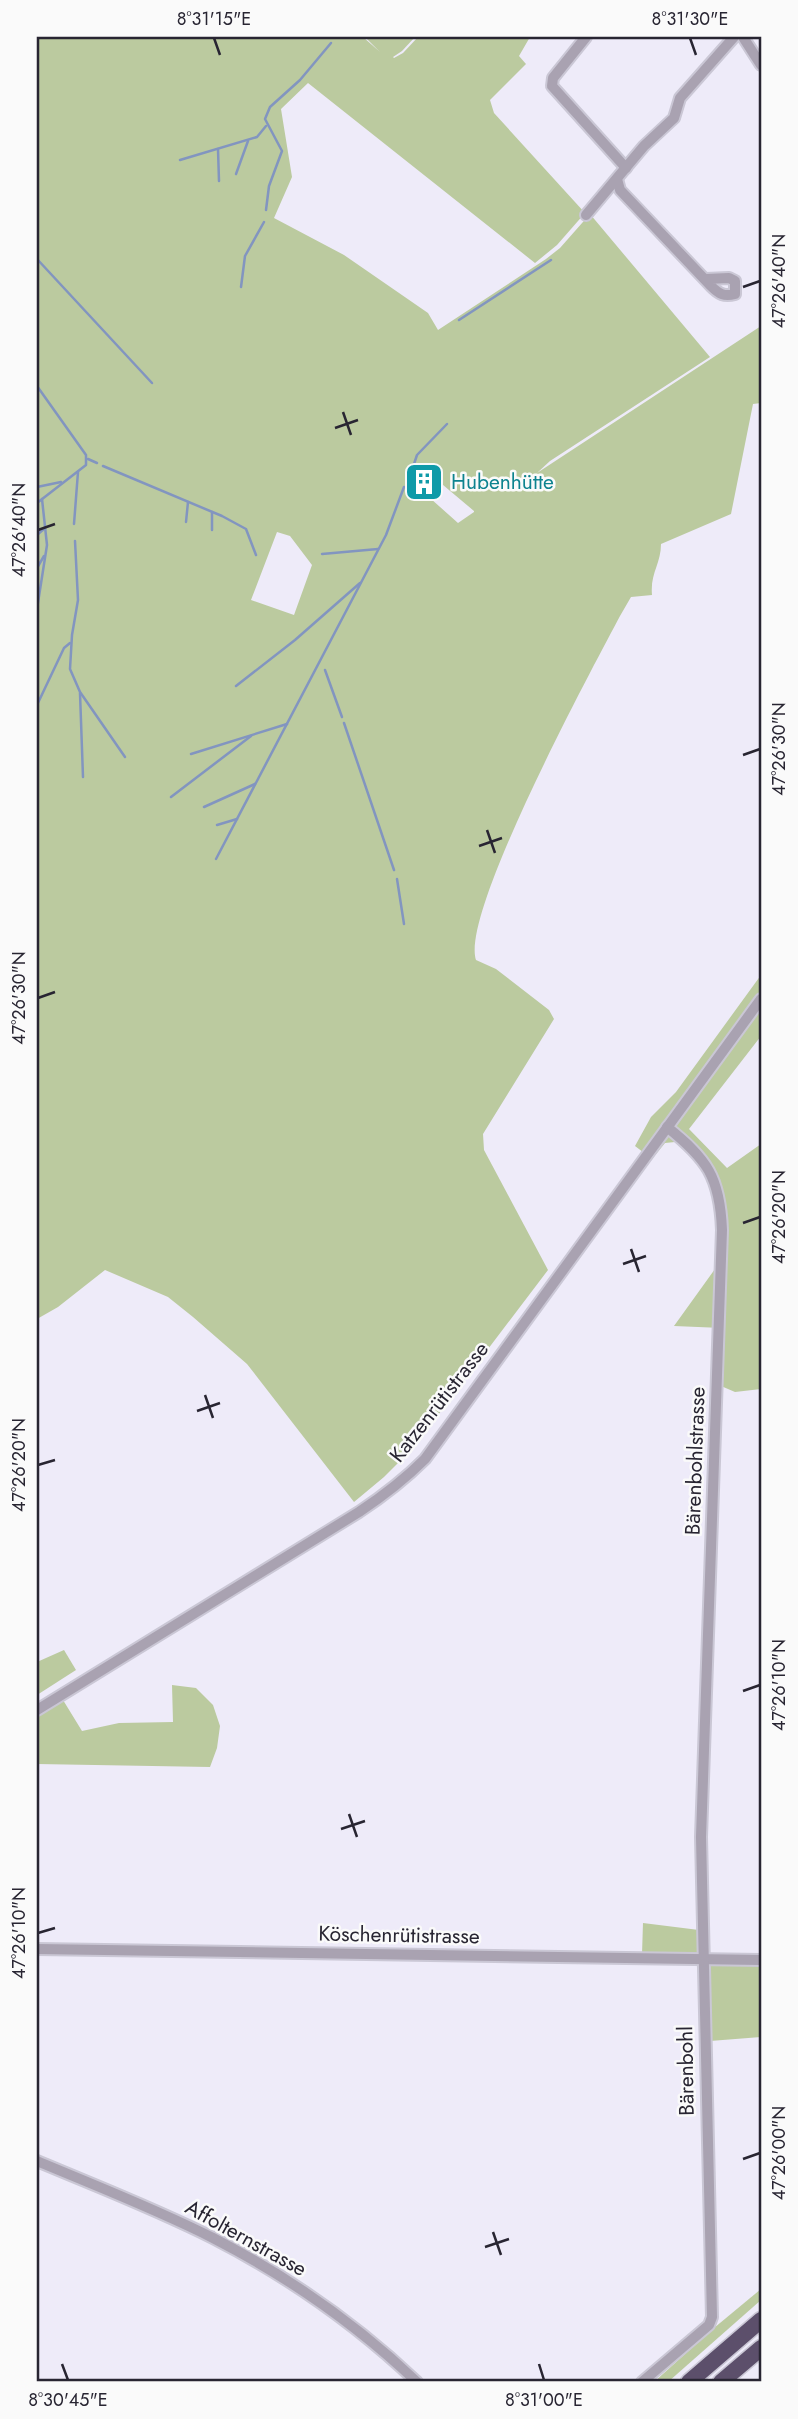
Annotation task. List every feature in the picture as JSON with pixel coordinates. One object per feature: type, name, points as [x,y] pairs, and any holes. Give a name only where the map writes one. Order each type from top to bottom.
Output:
[{"type":"highway","points":[[689,2382],[761,2320]]},
{"type":"highway","points":[[721,2382],[761,2348]]},
{"type":"street","points":[[586,37],[553,78],[552,86],[626,168]]},
{"type":"street","points":[[586,215],[644,146],[674,118],[680,98],[734,37]]},
{"type":"street","points":[[743,37],[761,65]]},
{"type":"street","points":[[617,179],[620,190],[706,279]]},
{"type":"street","name":"Katzenrütistrasse","points":[[37,1710],[359,1512],[410,1474],[425,1459],[761,999]]},
{"type":"street","name":"Bärenbohlstrasse","points":[[667,1127],[704,1161],[721,1205],[721,1282],[702,1816]]},
{"type":"street","name":"Bärenbohl","points":[[642,2382],[709,2325],[712,2309],[702,1816]]},
{"type":"street","name":"Köschenrütistrasse","points":[[37,1949],[761,1960]]},
{"type":"street","name":"Affolternstrasse","points":[[37,2161],[158,2212],[257,2262],[334,2312],[417,2382]]},
{"type":"green space","points":[[37,37],[363,37],[380,52],[365,37],[415,37],[394,58],[403,53],[418,37],[530,37],[519,56],[526,64],[490,100],[494,113],[585,213],[557,245],[535,263],[308,83],[281,109],[292,177],[274,218],[344,255],[428,313],[438,330],[546,259],[560,248],[590,214],[710,357],[550,461],[537,473],[761,326],[761,403],[753,404],[731,514],[661,544],[652,595],[631,597],[583,685],[507,844],[476,934],[476,960],[496,969],[549,1010],[554,1019],[483,1134],[484,1150],[548,1270],[413,1448],[354,1502],[247,1364],[168,1297],[105,1270],[58,1307],[37,1319]],"holes":[[[424,469],[474,511],[474,512],[458,523],[412,482]],[[277,532],[290,536],[312,565],[294,615],[251,600]]]},
{"type":"green space","points":[[761,975],[761,1036],[689,1129],[727,1168],[761,1144],[761,1389],[735,1392],[721,1386],[722,1328],[674,1326],[715,1269],[716,1211],[709,1184],[699,1164],[675,1142],[665,1143],[652,1159],[635,1146],[651,1117],[676,1092]]},
{"type":"green space","points":[[64,1650],[76,1670],[37,1695],[37,1662]]},
{"type":"green space","points":[[172,1685],[196,1688],[213,1705],[220,1726],[217,1748],[210,1767],[37,1764],[37,1716],[63,1700],[82,1731],[119,1723],[173,1722]]},
{"type":"green space","points":[[643,1923],[699,1930],[699,1955],[642,1954]]},
{"type":"green space","points":[[708,1964],[761,1965],[761,2037],[710,2041]]},
{"type":"green space","points":[[761,2289],[761,2300],[668,2382],[654,2382],[714,2328]]},
{"type":"waterway","points":[[266,210],[269,186],[282,151],[265,119],[270,107],[300,80],[331,43]]},
{"type":"waterway","points":[[180,160],[257,137],[266,126]]},
{"type":"waterway","points":[[236,174],[248,141]]},
{"type":"waterway","points":[[218,149],[219,181]]},
{"type":"waterway","points":[[241,287],[245,256],[264,222]]},
{"type":"waterway","points":[[37,259],[152,383]]},
{"type":"waterway","points":[[459,320],[551,260]]},
{"type":"waterway","points":[[37,386],[86,455],[86,465],[37,503]]},
{"type":"waterway","points":[[410,476],[417,455],[447,424]]},
{"type":"waterway","points":[[88,459],[97,463]]},
{"type":"waterway","points":[[103,466],[222,516],[246,529],[256,555]]},
{"type":"waterway","points":[[74,524],[78,472]]},
{"type":"waterway","points":[[37,487],[61,482]]},
{"type":"waterway","points":[[216,859],[386,535],[404,487]]},
{"type":"waterway","points":[[37,609],[47,545],[42,499]]},
{"type":"waterway","points":[[186,522],[188,502]]},
{"type":"waterway","points":[[212,512],[212,530]]},
{"type":"waterway","points":[[37,535],[45,528]]},
{"type":"waterway","points":[[75,541],[78,600],[70,669],[80,692],[125,757]]},
{"type":"waterway","points":[[322,554],[378,549]]},
{"type":"waterway","points":[[37,568],[44,556]]},
{"type":"waterway","points":[[236,686],[295,640],[360,583]]},
{"type":"waterway","points":[[37,705],[64,648],[70,643]]},
{"type":"waterway","points":[[325,670],[342,717]]},
{"type":"waterway","points":[[80,693],[83,777]]},
{"type":"waterway","points":[[344,723],[394,870]]},
{"type":"waterway","points":[[191,754],[287,724]]},
{"type":"waterway","points":[[171,797],[251,736]]},
{"type":"waterway","points":[[204,807],[255,784]]},
{"type":"waterway","points":[[217,825],[237,819]]},
{"type":"waterway","points":[[397,879],[404,924]]},
{"type":"place","name":"Hubenhütte","points":[[424,482]]}]
